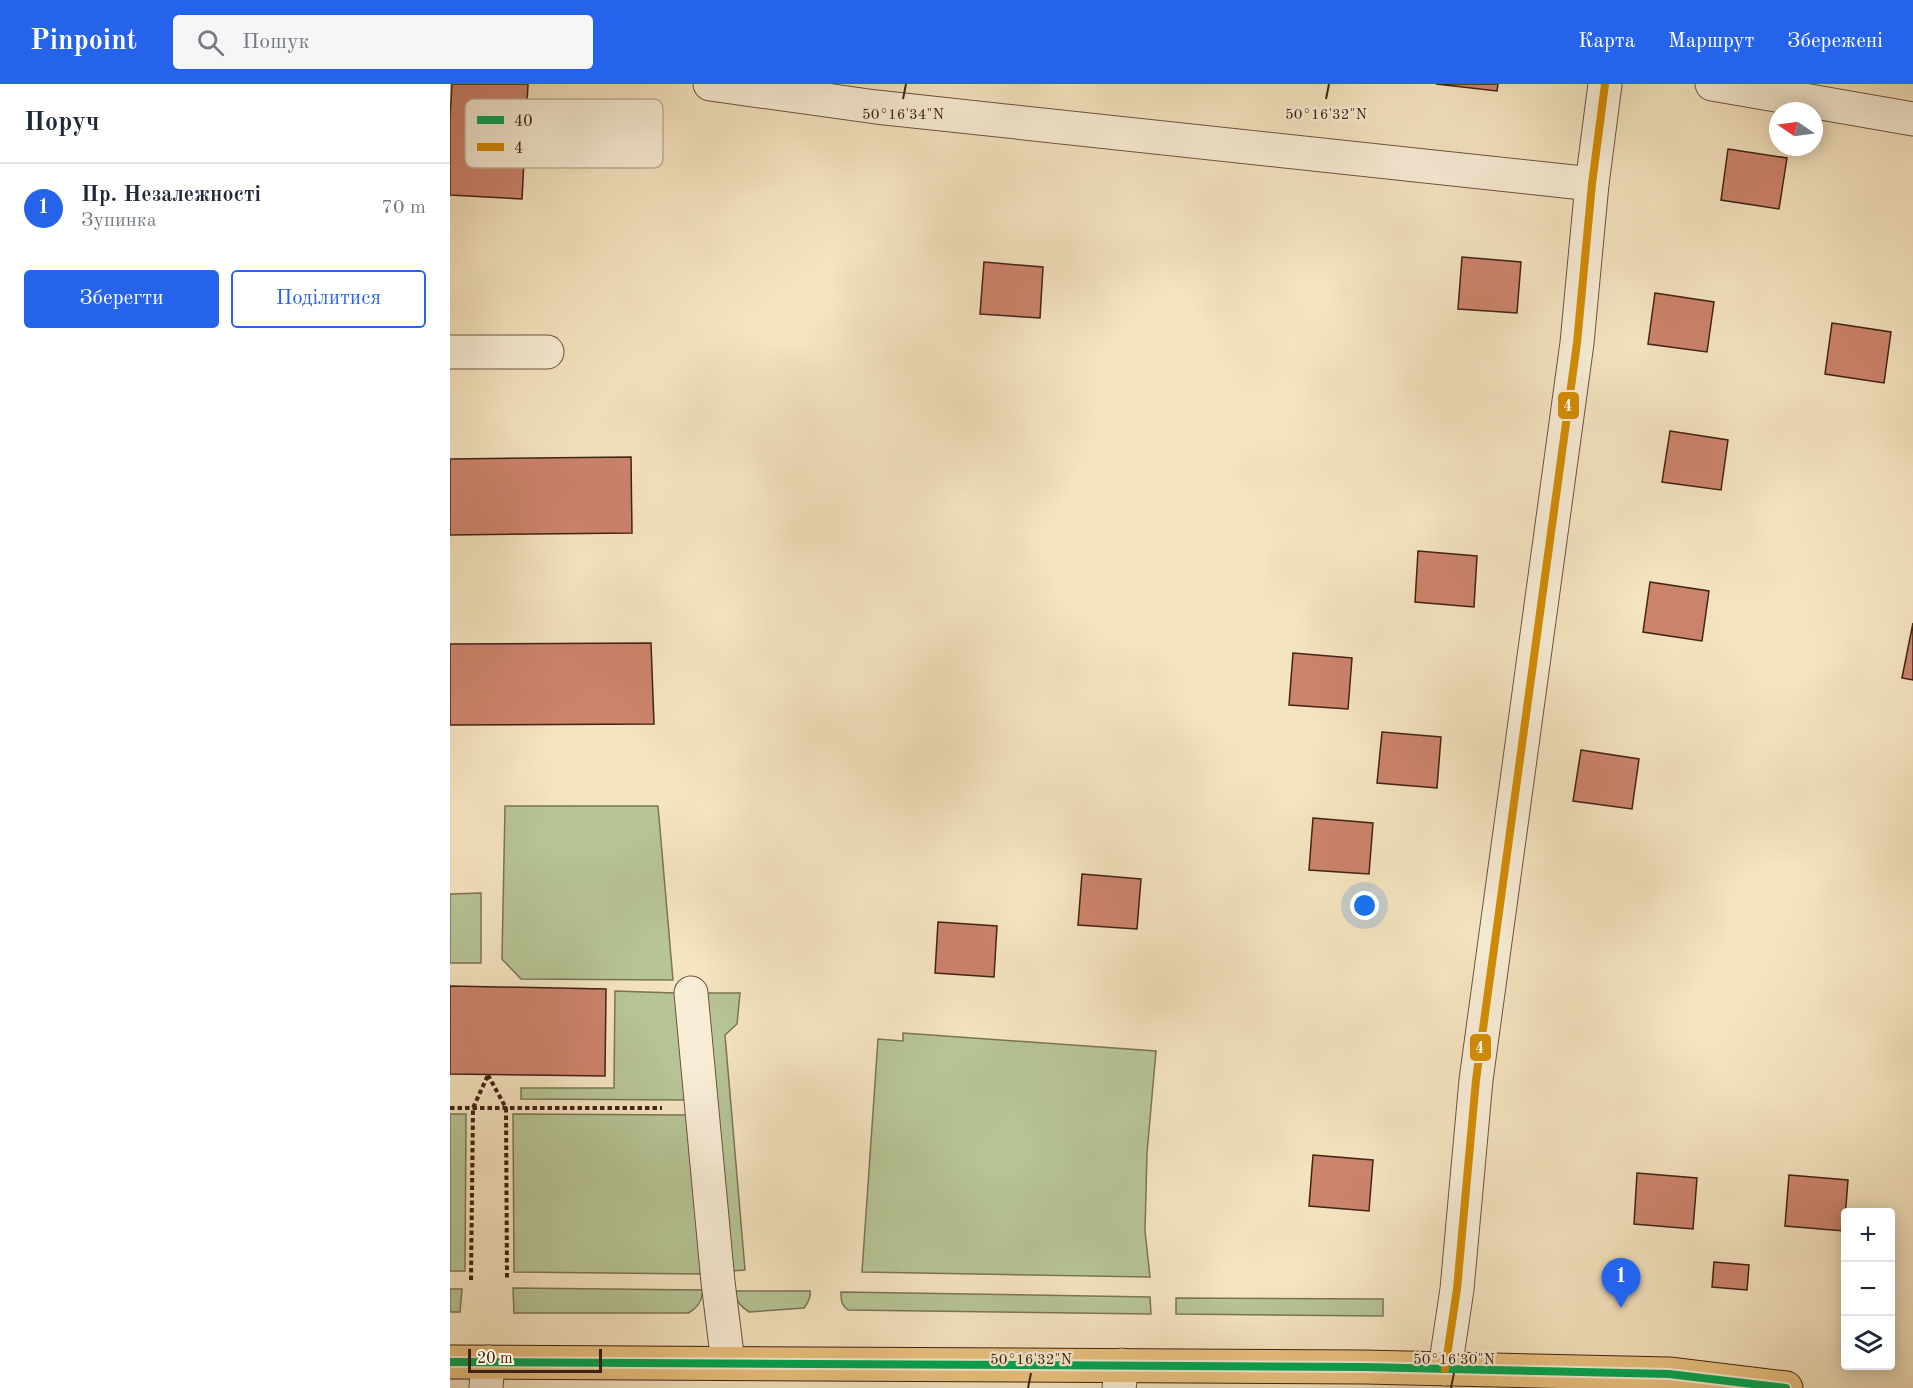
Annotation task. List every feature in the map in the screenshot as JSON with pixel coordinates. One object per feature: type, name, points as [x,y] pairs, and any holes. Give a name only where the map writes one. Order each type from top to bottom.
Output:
[{"type":"highway","points":[[450,1362],[487,1375],[728,1363],[1121,1376],[1445,1369],[1669,1374],[1786,1388]]},
{"type":"street","points":[[710,84],[888,109],[1592,184]]},
{"type":"street","points":[[1445,1369],[1457,1289],[1476,1080],[1577,343],[1592,184],[1605,84]]},
{"type":"street","points":[[1712,84],[1913,119]]},
{"type":"street","points":[[450,352],[547,352]]},
{"type":"street","points":[[691,993],[718,1282],[728,1363]]},
{"type":"path","points":[[471,1280],[473,1108],[488,1075],[507,1108],[507,1280]]},
{"type":"path","points":[[450,1108],[703,1108]]},
{"type":"green space","points":[[505,806],[658,806],[673,980],[521,979],[502,959]]},
{"type":"green space","points":[[481,893],[481,963],[450,963],[450,894]]},
{"type":"green space","points":[[615,991],[675,993],[685,1100],[521,1099],[521,1088],[614,1088]]},
{"type":"green space","points":[[705,993],[740,993],[737,1024],[725,1035],[745,1270],[731,1271]]},
{"type":"green space","points":[[903,1033],[1156,1051],[1147,1153],[1145,1231],[1150,1277],[862,1272],[878,1039],[903,1041]]},
{"type":"green space","points":[[450,1114],[466,1114],[465,1271],[450,1271]]},
{"type":"green space","points":[[513,1114],[686,1115],[702,1274],[514,1272]]},
{"type":"green space","points":[[513,1288],[703,1290],[699,1304],[688,1313],[514,1313]]},
{"type":"green space","points":[[450,1289],[462,1289],[460,1312],[450,1312]]},
{"type":"green space","points":[[733,1291],[810,1291],[810,1294],[804,1308],[749,1312],[739,1303]]},
{"type":"green space","points":[[841,1292],[1150,1297],[1151,1314],[848,1310],[842,1302]]},
{"type":"green space","points":[[1176,1298],[1383,1299],[1383,1316],[1176,1314]]},
{"type":"building","points":[[452,84],[528,84],[527,99],[465,99],[465,168],[524,168],[522,199],[450,195]]},
{"type":"building","points":[[1436,84],[1498,84],[1497,91]]},
{"type":"building","points":[[1728,149],[1787,158],[1779,209],[1721,200]]},
{"type":"building","points":[[1462,257],[1521,262],[1517,313],[1458,309]]},
{"type":"building","points":[[984,262],[1043,267],[1040,318],[980,314]]},
{"type":"building","points":[[1655,293],[1714,302],[1707,352],[1648,344]]},
{"type":"building","points":[[1832,323],[1891,332],[1884,383],[1825,374]]},
{"type":"building","points":[[1670,431],[1728,440],[1721,490],[1662,482]]},
{"type":"building","points":[[631,457],[632,533],[450,535],[450,459]]},
{"type":"building","points":[[1418,551],[1477,556],[1474,607],[1415,602]]},
{"type":"building","points":[[1650,582],[1709,591],[1702,641],[1643,632]]},
{"type":"building","points":[[1913,623],[1913,680],[1902,678]]},
{"type":"building","points":[[651,643],[654,724],[450,725],[450,644]]},
{"type":"building","points":[[1293,653],[1352,658],[1348,709],[1289,705]]},
{"type":"building","points":[[1382,732],[1441,737],[1437,788],[1377,783]]},
{"type":"building","points":[[1581,750],[1639,759],[1632,809],[1573,801]]},
{"type":"building","points":[[1313,818],[1373,823],[1369,874],[1309,870]]},
{"type":"building","points":[[1082,874],[1141,879],[1137,929],[1078,925]]},
{"type":"building","points":[[938,922],[997,926],[994,977],[935,973]]},
{"type":"building","points":[[450,986],[606,989],[605,1076],[450,1074]]},
{"type":"building","points":[[1313,1155],[1373,1160],[1369,1211],[1309,1206]]},
{"type":"building","points":[[1637,1173],[1697,1178],[1693,1229],[1634,1224]]},
{"type":"building","points":[[1789,1175],[1848,1180],[1846,1208],[1841,1208],[1841,1231],[1785,1226]]},
{"type":"building","points":[[1714,1262],[1749,1265],[1747,1290],[1712,1287]]},
{"type":"transit line","name":"4","points":[[1445,1369],[1457,1289],[1476,1080],[1577,343],[1592,184],[1605,84]]},
{"type":"transit line","name":"40","points":[[450,1362],[1364,1367],[1669,1374],[1786,1388]]},
{"type":"place","name":"Пр. Незалежності","points":[[1621,1308]]}]
